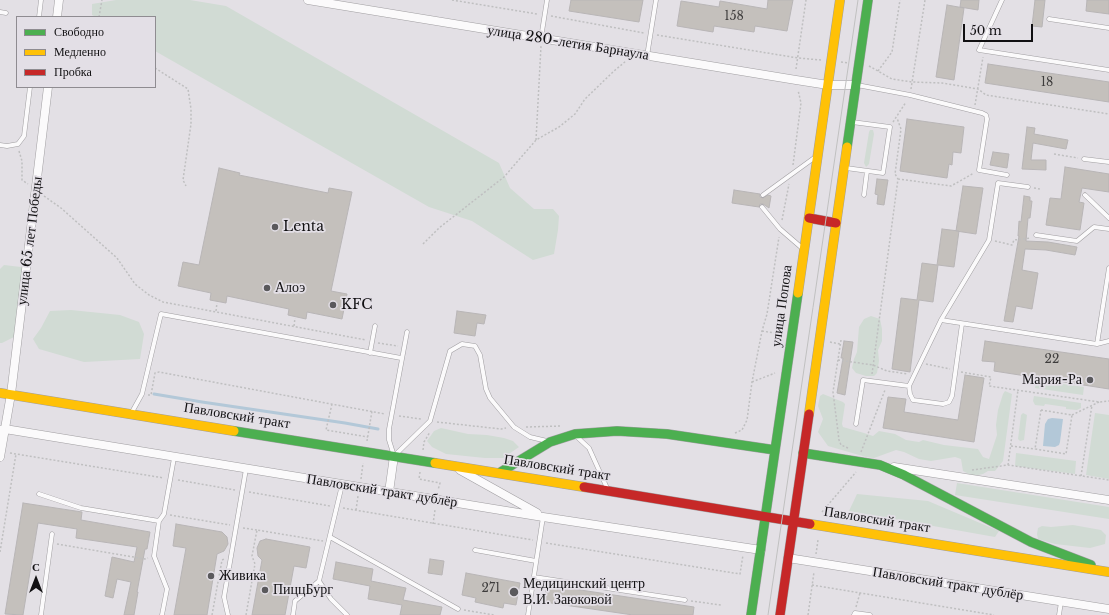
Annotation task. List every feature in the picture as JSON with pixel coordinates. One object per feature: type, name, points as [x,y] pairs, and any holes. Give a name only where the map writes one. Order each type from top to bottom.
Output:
[{"type":"main road","name":"улица Попова","points":[[751,615],[840,0]]},
{"type":"main road","points":[[780,615],[868,0]]},
{"type":"main road","points":[[809,218],[836,223]]},
{"type":"main road","name":"Павловский тракт","points":[[0,393],[1109,571]]},
{"type":"main road","points":[[499,473],[550,442],[575,434],[616,431],[667,434],[775,450]]},
{"type":"main road","points":[[803,454],[880,465],[904,475],[1031,542],[1109,571]]},
{"type":"street","points":[[57,16],[59,0]]},
{"type":"street","name":"улица 280-летия Барнаула","points":[[308,0],[336,2],[647,56],[828,84],[856,85]]},
{"type":"street","name":"улица 65 лет Победы","points":[[0,454],[2,430],[11,394],[48,88]]},
{"type":"street","name":"Павловский тракт дублёр","points":[[2,430],[543,517],[760,550]]},
{"type":"street","points":[[389,492],[394,456]]},
{"type":"street","points":[[451,465],[543,517]]},
{"type":"street","points":[[880,465],[1109,500]]},
{"type":"street","name":"Павловский тракт дублёр","points":[[788,558],[1109,609]]},
{"type":"lane","points":[[39,16],[41,0]]},
{"type":"lane","points":[[541,38],[547,0]]},
{"type":"lane","points":[[647,56],[656,0]]},
{"type":"lane","points":[[1002,0],[979,50],[1109,70]]},
{"type":"lane","points":[[0,12],[6,13]]},
{"type":"lane","points":[[1049,19],[1109,28]]},
{"type":"lane","points":[[856,85],[910,95],[986,115],[987,119],[979,170],[1007,175]]},
{"type":"lane","points":[[0,145],[7,146],[18,144],[24,136],[30,88]]},
{"type":"lane","points":[[843,168],[883,174],[890,127],[850,122]]},
{"type":"lane","points":[[763,195],[818,156]]},
{"type":"lane","points":[[1084,159],[1109,162]]},
{"type":"lane","points":[[864,195],[867,171]]},
{"type":"lane","points":[[962,324],[952,396],[949,402],[943,404],[913,400],[910,394],[909,386],[920,362],[941,320],[988,240],[998,183],[1028,187]]},
{"type":"lane","points":[[1085,195],[1109,218]]},
{"type":"lane","points":[[762,207],[780,229],[804,250]]},
{"type":"lane","points":[[1036,235],[1077,241],[1094,227],[1109,229]]},
{"type":"lane","points":[[1097,344],[1109,268]]},
{"type":"lane","points":[[131,414],[142,394],[160,314],[401,358]]},
{"type":"lane","points":[[941,320],[1097,344],[1109,341]]},
{"type":"lane","points":[[370,353],[375,326]]},
{"type":"lane","points":[[407,332],[388,429],[389,440],[394,456],[430,421],[450,351],[462,344],[475,346],[480,355],[486,389],[490,398],[514,427],[530,437],[550,442]]},
{"type":"lane","points":[[856,424],[863,380],[909,386]]},
{"type":"lane","points":[[575,434],[589,448],[608,490]]},
{"type":"lane","points":[[162,615],[167,590],[154,556],[160,521],[164,514],[174,458]]},
{"type":"lane","points":[[228,615],[224,597],[246,469]]},
{"type":"lane","points":[[293,615],[295,601],[319,582],[338,507],[342,484]]},
{"type":"lane","points":[[39,494],[81,508],[160,521]]},
{"type":"lane","points":[[528,615],[543,517]]},
{"type":"lane","points":[[41,615],[52,534]]},
{"type":"lane","points":[[330,537],[458,609]]},
{"type":"lane","points":[[475,550],[536,561]]},
{"type":"lane","points":[[534,577],[685,600]]},
{"type":"lane","points":[[319,582],[331,599],[348,615]]},
{"type":"lane","points":[[1059,615],[1061,602]]},
{"type":"lane","points":[[854,614],[870,615]]},
{"type":"path","points":[[99,16],[102,0]]},
{"type":"path","points":[[452,0],[798,58]]},
{"type":"path","points":[[796,68],[806,0]]},
{"type":"path","points":[[900,0],[892,52],[878,71],[892,79],[912,82],[942,83],[978,89],[986,95],[1109,114]]},
{"type":"path","points":[[890,127],[910,95],[925,0]]},
{"type":"path","points":[[536,140],[541,38]]},
{"type":"path","points":[[974,111],[984,51]]},
{"type":"path","points":[[423,244],[440,228],[504,177],[536,140],[559,127],[575,114],[585,99],[614,71],[636,54]]},
{"type":"path","points":[[156,69],[188,89],[192,109],[183,180],[186,186]]},
{"type":"path","points":[[747,420],[752,382],[762,331],[767,314],[780,229],[794,160],[801,103],[798,88]]},
{"type":"path","points":[[871,381],[898,179],[895,174],[901,129],[896,118]]},
{"type":"path","points":[[18,144],[22,161],[22,180],[61,208],[117,258],[136,284],[149,295],[163,302],[404,347]]},
{"type":"path","points":[[1054,154],[1084,159]]},
{"type":"path","points":[[898,179],[951,186],[979,170]]},
{"type":"path","points":[[988,240],[1012,246],[1014,240],[1030,239],[1036,235]]},
{"type":"path","points":[[216,311],[217,303]]},
{"type":"path","points":[[294,326],[295,318]]},
{"type":"path","points":[[762,331],[783,334],[784,330]]},
{"type":"path","points":[[841,340],[833,392],[839,440],[841,445],[850,449]]},
{"type":"path","points":[[838,360],[873,365],[887,371],[915,375]]},
{"type":"path","points":[[920,362],[956,371],[991,377],[989,386],[1099,402],[1109,401]]},
{"type":"path","points":[[151,395],[155,373],[159,372],[391,415],[501,429],[514,427]]},
{"type":"path","points":[[752,382],[777,372]]},
{"type":"path","points":[[856,450],[861,452],[888,383]]},
{"type":"path","points":[[1008,465],[1018,390]]},
{"type":"path","points":[[1035,449],[1041,410],[1072,415],[1099,402]]},
{"type":"path","points":[[332,404],[326,430],[368,436]]},
{"type":"path","points":[[1082,476],[1092,405]]},
{"type":"path","points":[[1011,446],[1066,454],[1072,415]]},
{"type":"path","points":[[0,454],[16,454],[740,574],[744,548]]},
{"type":"path","points":[[0,552],[16,454]]},
{"type":"path","points":[[971,470],[1008,465],[1109,480]]},
{"type":"path","points":[[822,512],[857,470]]},
{"type":"path","points":[[419,479],[440,483],[438,491]]},
{"type":"path","points":[[433,524],[435,510]]},
{"type":"path","points":[[164,514],[328,542]]},
{"type":"path","points":[[246,615],[255,564],[252,556],[257,530]]},
{"type":"path","points":[[808,615],[818,540]]},
{"type":"path","points":[[51,544],[145,559],[154,556]]},
{"type":"path","points":[[812,585],[994,615]]},
{"type":"path","points":[[854,614],[860,593]]},
{"type":"path","points":[[685,600],[721,605]]},
{"type":"path","points":[[458,609],[494,615]]},
{"type":"shaded area","points":[[116,0],[190,0],[226,6],[499,163],[510,188],[534,209],[553,209],[559,216],[554,254],[533,260],[472,221],[429,207],[156,52],[156,16],[94,16],[92,15],[92,4]]},
{"type":"shaded area","points":[[870,130],[873,130],[874,134],[869,164],[866,167],[864,163]]},
{"type":"shaded area","points":[[4,265],[21,267],[29,276],[14,337],[0,343],[0,269]]},
{"type":"shaded area","points":[[71,310],[120,315],[139,322],[144,334],[140,359],[84,362],[39,349],[33,339],[50,311]]},
{"type":"shaded area","points":[[871,316],[880,319],[882,341],[878,350],[879,361],[877,373],[874,376],[866,376],[856,373],[852,368],[857,352],[859,327],[864,319]]},
{"type":"shaded area","points":[[1036,380],[1084,387],[1083,395],[1035,388]]},
{"type":"shaded area","points":[[1005,391],[1012,394],[1003,461],[995,471],[988,471],[983,474],[973,476],[963,471],[961,459],[955,457],[931,461],[919,459],[896,450],[874,458],[866,457],[828,446],[818,432],[823,419],[818,406],[820,396],[823,394],[845,404],[842,424],[843,427],[873,436],[879,431],[895,434],[906,440],[919,442],[923,440],[944,445],[978,449],[983,457],[989,459],[997,435],[996,425],[998,410]]},
{"type":"shaded area","points":[[1034,396],[1081,403],[1081,408],[1077,410],[1045,404],[1044,406],[1035,405],[1033,401]]},
{"type":"shaded area","points":[[1023,413],[1027,415],[1024,440],[1020,441],[1018,439],[1021,415]]},
{"type":"shaded area","points":[[1095,413],[1109,415],[1109,479],[1086,475]]},
{"type":"shaded area","points":[[441,428],[468,434],[504,438],[513,441],[519,447],[503,458],[485,458],[446,454],[432,447],[427,441],[434,431]]},
{"type":"shaded area","points":[[1016,453],[1076,461],[1075,474],[1015,466]]},
{"type":"shaded area","points":[[957,483],[1109,507],[1109,519],[955,495]]},
{"type":"shaded area","points":[[857,494],[928,501],[999,531],[995,537],[849,511]]},
{"type":"shaded area","points":[[1073,525],[1101,530],[1106,535],[1105,544],[1090,548],[1055,544],[1038,539],[1038,528],[1042,526],[1051,527]]},
{"type":"water","points":[[1048,419],[1063,419],[1060,442],[1059,445],[1055,447],[1043,446],[1045,424]]},
{"type":"building","points":[[571,0],[643,0],[639,22],[569,11]]},
{"type":"building","points":[[768,0],[793,0],[787,31],[755,26],[754,32],[714,26],[713,32],[677,26],[681,1],[719,7],[720,1],[767,9]]},
{"type":"building","points":[[961,0],[979,0],[978,10],[960,7]]},
{"type":"building","points":[[1035,0],[1045,0],[1042,27],[1032,26]]},
{"type":"building","points":[[1087,0],[1109,0],[1109,14],[1086,11]]},
{"type":"building","points":[[947,5],[964,8],[954,80],[936,77]]},
{"type":"building","points":[[988,64],[1109,82],[1109,102],[985,83]]},
{"type":"building","points":[[907,119],[964,127],[961,153],[953,152],[952,165],[949,164],[947,178],[900,171]]},
{"type":"building","points":[[1027,127],[1035,128],[1034,134],[1068,140],[1066,149],[1033,143],[1031,160],[1046,160],[1046,170],[1022,169]]},
{"type":"building","points":[[993,152],[1009,154],[1007,168],[990,165]]},
{"type":"building","points":[[1065,167],[1109,174],[1109,192],[1082,188],[1079,202],[1084,203],[1080,230],[1046,225],[1050,198],[1061,199]]},
{"type":"building","name":"Lenta","points":[[219,168],[240,173],[239,175],[328,193],[329,188],[352,192],[331,291],[347,294],[342,319],[307,312],[306,319],[288,315],[289,309],[227,296],[226,303],[210,300],[211,293],[178,286],[183,262],[199,265]]},
{"type":"building","points":[[877,179],[888,180],[884,205],[877,204],[878,195],[875,194]]},
{"type":"building","points":[[963,186],[983,188],[976,234],[956,231]]},
{"type":"building","points":[[734,190],[760,194],[760,197],[763,198],[768,195],[771,196],[769,208],[763,204],[760,204],[759,207],[732,203]]},
{"type":"building","points":[[1024,196],[1030,197],[1030,201],[1032,201],[1030,218],[1028,218],[1026,241],[1048,242],[1077,247],[1075,255],[1046,250],[1025,249],[1022,270],[1038,273],[1032,309],[1016,306],[1013,322],[1004,321],[1019,236],[1019,221],[1021,222]]},
{"type":"building","points":[[942,229],[959,231],[954,267],[938,265],[933,302],[919,300],[910,372],[892,369],[901,298],[917,300],[922,263],[937,265]]},
{"type":"building","points":[[457,311],[486,315],[484,324],[477,323],[475,336],[454,333]]},
{"type":"building","points":[[844,341],[853,342],[845,395],[837,393],[843,358],[841,358]]},
{"type":"building","points":[[985,341],[1109,359],[1109,389],[994,371],[995,362],[982,361]]},
{"type":"building","points":[[965,375],[984,378],[974,442],[883,428],[888,397],[906,399],[904,412],[958,420]]},
{"type":"building","points":[[23,503],[82,512],[81,520],[150,532],[147,549],[145,549],[134,615],[124,615],[131,582],[117,579],[113,598],[105,596],[112,557],[134,562],[137,547],[76,538],[77,529],[38,523],[23,615],[5,614]]},
{"type":"building","points":[[176,524],[222,532],[227,537],[228,544],[224,551],[217,554],[207,615],[174,615],[186,548],[173,546]]},
{"type":"building","points":[[266,539],[310,547],[306,568],[294,566],[285,615],[252,615],[262,560],[258,556],[257,548],[260,541]]},
{"type":"building","points":[[430,559],[444,561],[442,575],[428,573]]},
{"type":"building","points":[[336,562],[373,569],[371,581],[406,588],[403,600],[442,607],[440,615],[400,615],[402,605],[368,599],[370,586],[333,579]]},
{"type":"building","points":[[466,573],[520,583],[516,605],[504,603],[503,608],[475,602],[476,598],[462,595]]},
{"type":"building","points":[[547,585],[694,607],[693,615],[633,615],[544,602]]},
{"type":"waterway","points":[[154,394],[378,429]]},
{"type":"tram line","points":[[768,615],[858,0]]},
{"type":"traffic: fast","points":[[847,147],[868,0]]},
{"type":"traffic: fast","points":[[751,615],[798,293]]},
{"type":"traffic: fast","points":[[234,431],[435,463]]},
{"type":"traffic: fast","points":[[499,473],[550,442],[575,434],[617,431],[667,434],[775,450]]},
{"type":"traffic: fast","points":[[803,453],[880,465],[904,475],[1031,542],[1091,565]]},
{"type":"traffic: slow","points":[[798,293],[840,0]]},
{"type":"traffic: slow","points":[[809,414],[847,147]]},
{"type":"traffic: slow","points":[[0,393],[234,431]]},
{"type":"traffic: slow","points":[[435,463],[584,487]]},
{"type":"traffic: slow","points":[[810,524],[1109,572]]},
{"type":"traffic: jam","points":[[809,218],[836,223]]},
{"type":"traffic: jam","points":[[780,615],[809,414]]},
{"type":"traffic: jam","points":[[584,487],[810,524]]},
{"type":"place","name":"Lenta","points":[[275,227]]},
{"type":"place","name":"Алоэ","points":[[267,288]]},
{"type":"place","name":"KFC","points":[[333,305]]},
{"type":"place","name":"Мария-Ра","points":[[1090,380]]},
{"type":"place","name":"Живика","points":[[211,576]]},
{"type":"place","name":"ПиццБург","points":[[265,590]]},
{"type":"place","name":"Медицинский центр В.И. Заюковой","points":[[514,592]]}]
